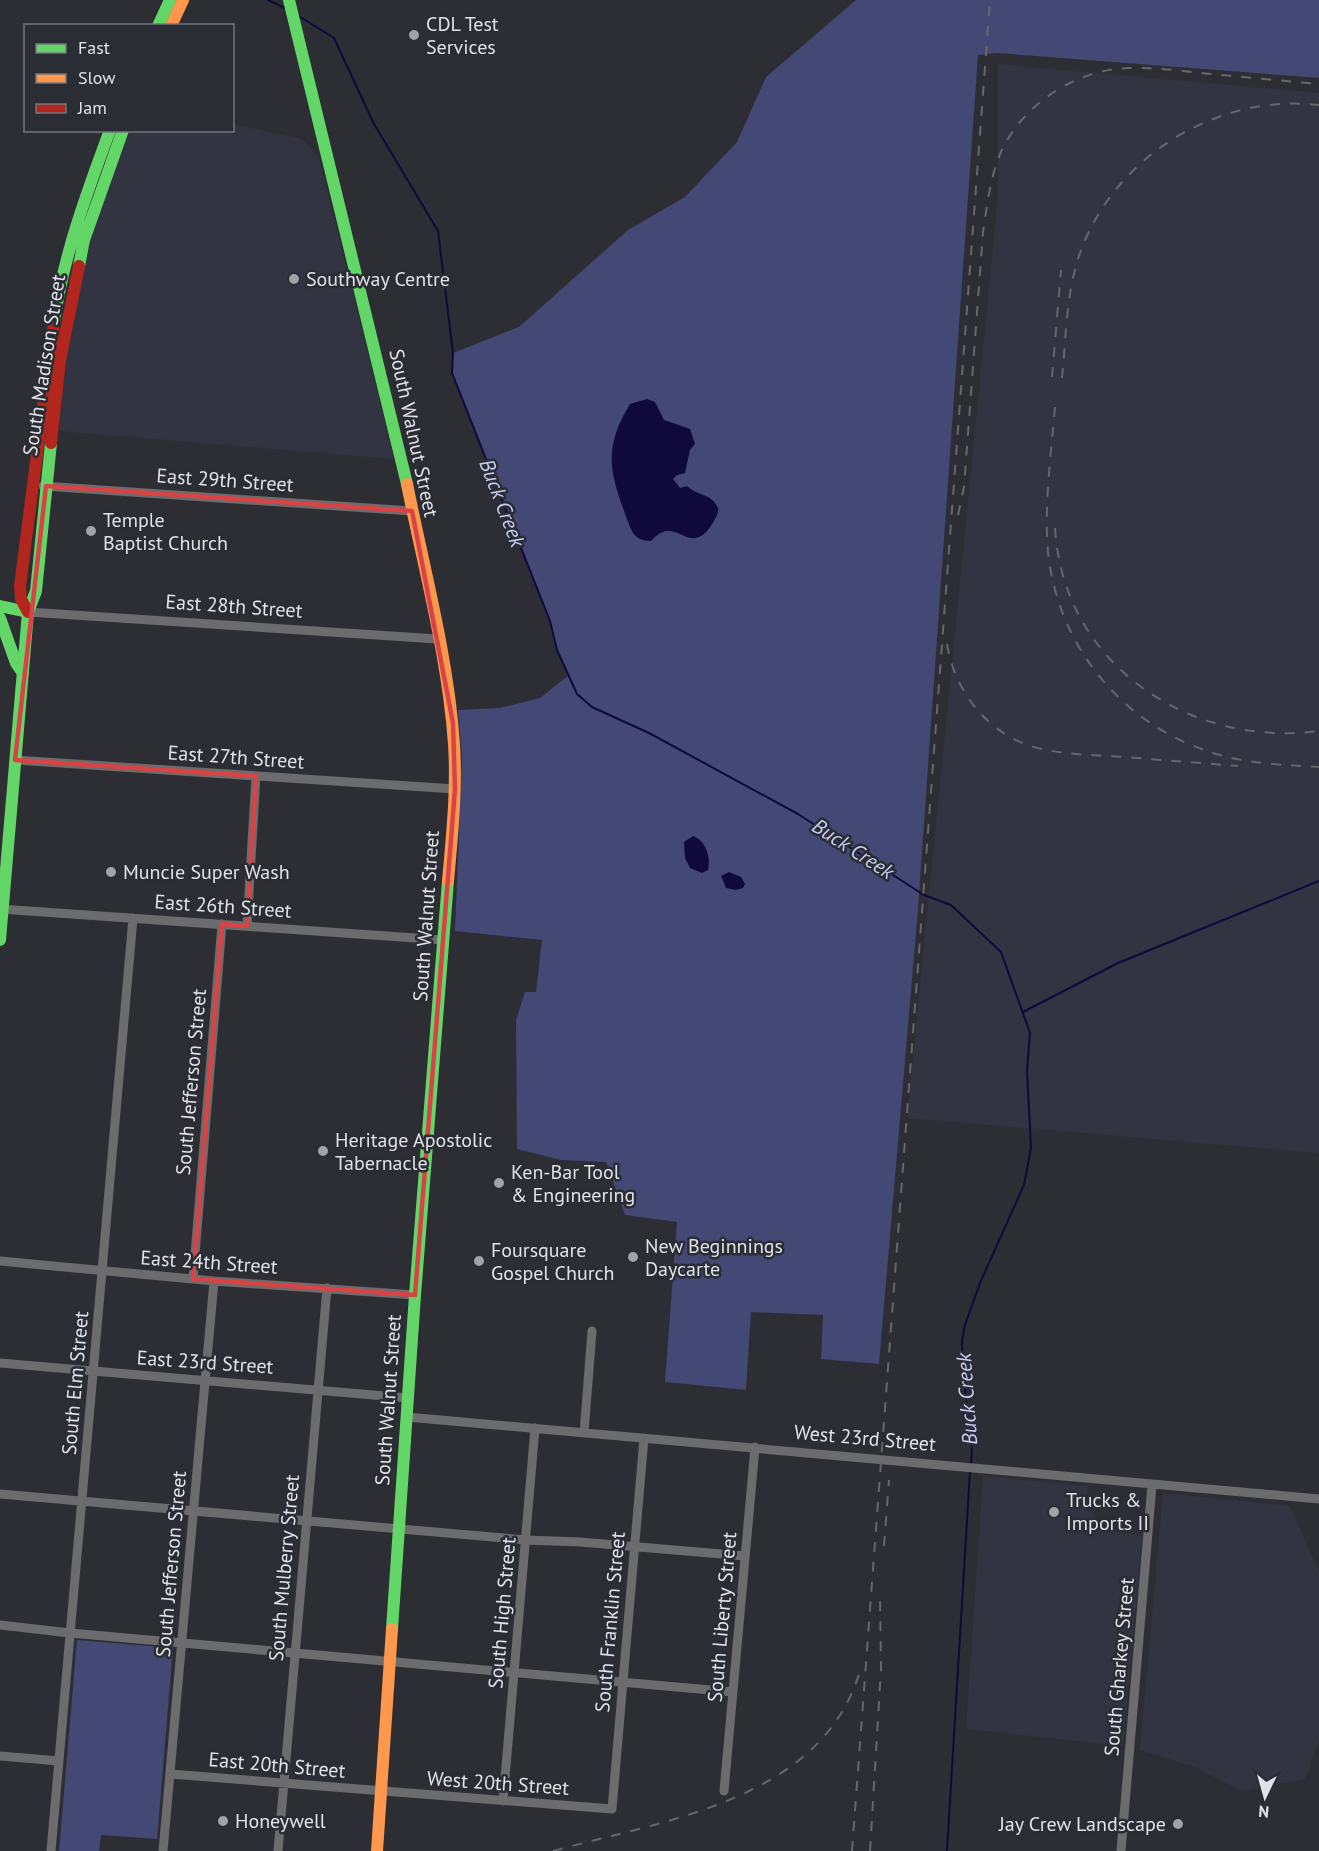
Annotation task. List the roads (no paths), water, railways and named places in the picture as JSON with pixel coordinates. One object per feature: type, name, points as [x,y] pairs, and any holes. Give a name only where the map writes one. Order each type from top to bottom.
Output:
[{"type":"main road","points":[[159,24],[170,0]]},
{"type":"main road","points":[[172,24],[183,0]]},
{"type":"main road","name":"South Walnut Street","points":[[291,8],[401,453],[453,723],[455,789],[415,1295],[377,1851]]},
{"type":"main road","name":"South Madison Street","points":[[0,940],[28,612],[36,591],[41,486],[41,415],[57,302],[88,190],[109,132]]},
{"type":"main road","name":"South Madison Street","points":[[41,486],[73,290],[100,188],[122,132]]},
{"type":"main road","points":[[0,606],[28,612]]},
{"type":"main road","points":[[0,618],[16,663],[23,673]]},
{"type":"street","name":"East 29th Street","points":[[41,486],[412,511]]},
{"type":"street","name":"East 28th Street","points":[[28,612],[437,639]]},
{"type":"street","name":"East 27th Street","points":[[15,760],[455,789]]},
{"type":"street","points":[[247,926],[256,776]]},
{"type":"street","name":"East 26th Street","points":[[1,909],[444,940]]},
{"type":"street","name":"South Elm Street","points":[[51,1851],[95,1371],[133,918]]},
{"type":"street","name":"South Jefferson Street","points":[[193,1279],[222,924]]},
{"type":"street","name":"East 24th Street","points":[[0,1261],[214,1281],[415,1295]]},
{"type":"street","name":"South Jefferson Street","points":[[163,1851],[214,1281]]},
{"type":"street","name":"South Mulberry Street","points":[[278,1851],[327,1288]]},
{"type":"street","points":[[584,1433],[592,1331]]},
{"type":"street","name":"East 23rd Street","points":[[0,1363],[408,1398]]},
{"type":"street","name":"West 23rd Street","points":[[407,1417],[1319,1499]]},
{"type":"street","name":"South High Street","points":[[503,1802],[516,1672],[535,1428]]},
{"type":"street","name":"South Franklin Street","points":[[612,1809],[644,1438]]},
{"type":"street","name":"South Liberty Street","points":[[724,1791],[755,1447]]},
{"type":"street","name":"South Gharkey Street","points":[[1121,1851],[1152,1485]]},
{"type":"street","points":[[0,1494],[526,1540],[634,1546],[745,1556]]},
{"type":"street","points":[[0,1625],[70,1634],[734,1692]]},
{"type":"street","points":[[0,1756],[59,1761]]},
{"type":"street","name":"East 20th Street","points":[[170,1774],[381,1792]]},
{"type":"street","name":"West 20th Street","points":[[381,1792],[612,1809]]},
{"type":"waterway","name":"Buck Creek","points":[[268,0],[287,9]]},
{"type":"waterway","name":"Buck Creek","points":[[297,15],[334,38],[374,124],[438,231],[453,353],[452,373],[550,621],[557,650],[577,694],[592,707],[649,733],[798,814],[924,895],[951,905],[1001,952],[1030,1033],[1027,1070],[1031,1148],[1024,1185],[980,1283],[965,1325],[962,1341],[963,1372],[972,1447],[971,1465]]},
{"type":"waterway","points":[[1023,1012],[1118,963],[1319,881]]},
{"type":"waterway","name":"Buck Creek","points":[[947,1851],[970,1471]]},
{"type":"railway","points":[[852,1851],[990,0]]},
{"type":"railway","points":[[958,515],[964,487],[983,232],[994,171],[1001,152],[1023,119],[1037,105],[1070,83],[1108,70],[1159,69],[1319,84]]},
{"type":"railway","points":[[1062,378],[1071,286],[1079,256],[1095,221],[1116,189],[1142,162],[1173,139],[1206,122],[1243,110],[1280,104],[1319,105]]},
{"type":"railway","points":[[1052,377],[1061,270]]},
{"type":"railway","points":[[1055,407],[1047,498],[1048,552],[1054,588],[1066,621],[1082,652],[1102,680],[1127,705],[1155,726],[1186,743],[1220,755],[1244,760],[1319,767]]},
{"type":"railway","points":[[1055,528],[1063,577],[1081,620],[1108,657],[1142,687],[1181,710],[1224,726],[1271,733],[1319,731]]},
{"type":"railway","points":[[947,644],[958,680],[978,711],[1007,735],[1024,743],[1042,749],[1073,754],[1238,766]]},
{"type":"railway","points":[[884,1546],[889,1480]]},
{"type":"railway","points":[[870,1851],[881,1669],[880,1597]]},
{"type":"railway","points":[[553,1851],[690,1814],[736,1797],[777,1775],[813,1748],[842,1712],[861,1667]]},
{"type":"place","name":"CDL Test Services","points":[[414,35]]},
{"type":"place","name":"Southway Centre","points":[[294,279]]},
{"type":"place","name":"Temple Baptist Church","points":[[91,531]]},
{"type":"place","name":"Muncie Super Wash","points":[[111,872]]},
{"type":"place","name":"Heritage Apostolic Tabernacle","points":[[323,1151]]},
{"type":"place","name":"Ken-Bar Tool & Engineering","points":[[499,1183]]},
{"type":"place","name":"New Beginnings Daycarte","points":[[633,1257]]},
{"type":"place","name":"Foursquare Gospel Church","points":[[479,1261]]},
{"type":"place","name":"Trucks & Imports II","points":[[1054,1512]]},
{"type":"place","name":"Honeywell","points":[[223,1821]]},
{"type":"place","name":"Jay Crew Landscape","points":[[1178,1824]]}]
